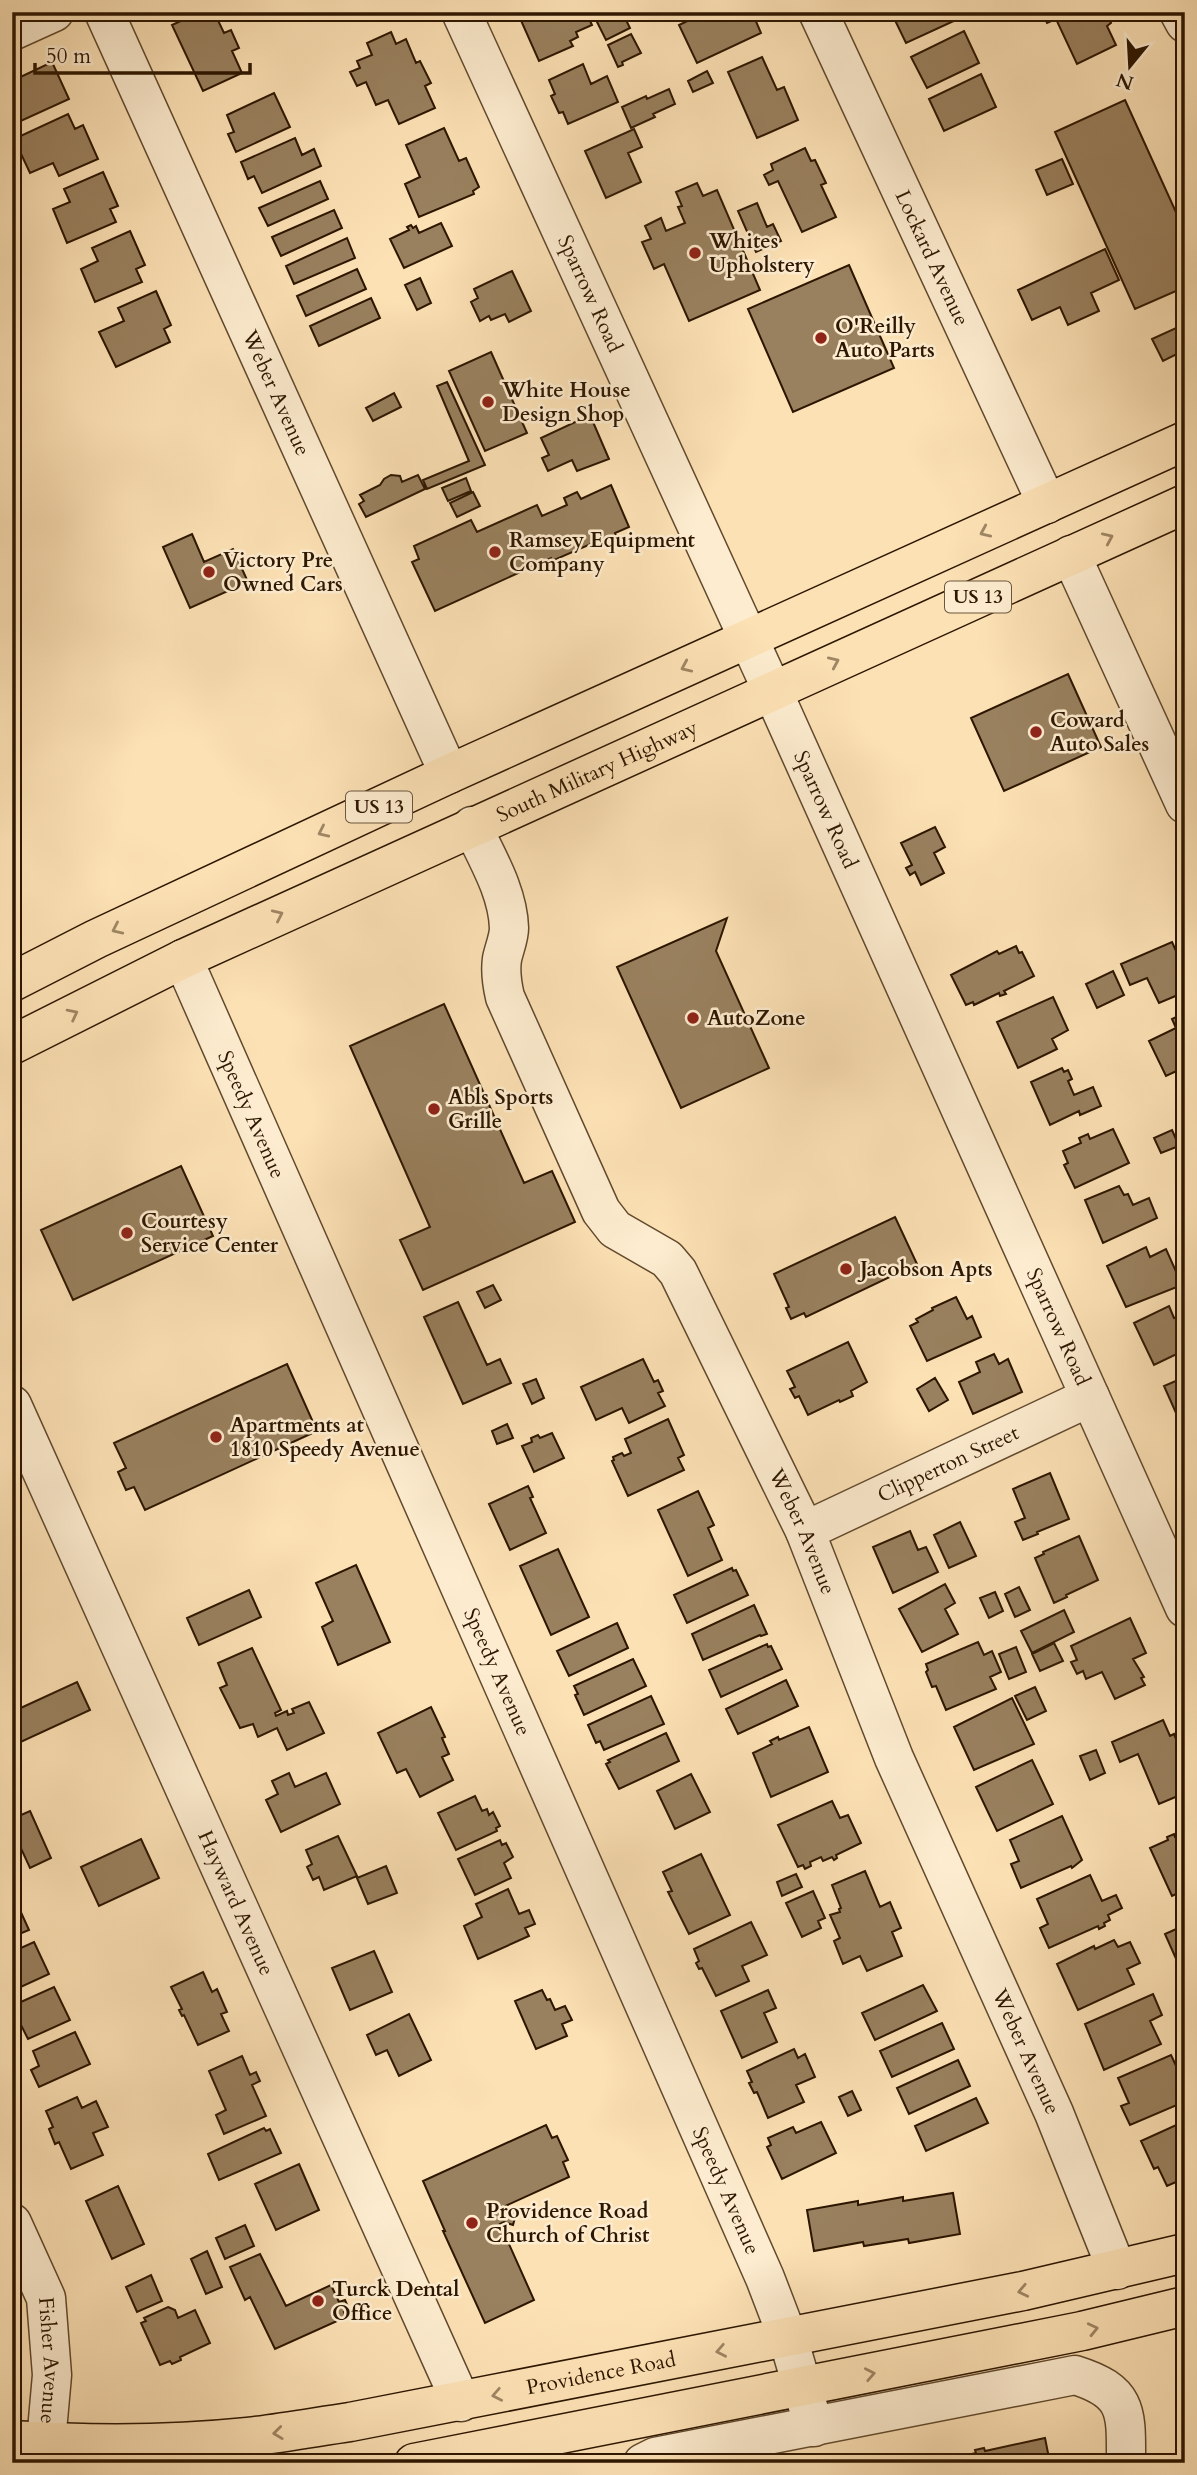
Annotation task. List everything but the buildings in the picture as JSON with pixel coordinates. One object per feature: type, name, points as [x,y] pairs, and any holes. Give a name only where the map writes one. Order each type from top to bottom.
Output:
[{"type":"main road","name":"US 13","points":[[12,982],[96,939],[449,774],[1185,441]]},
{"type":"main road","name":"South Military Highway","points":[[12,1045],[183,959],[1185,503]]},
{"type":"main road","name":"Providence Road","points":[[33,2448],[247,2437],[345,2423],[788,2337],[1117,2270],[1185,2252]]},
{"type":"main road","points":[[414,2463],[1082,2332],[1185,2306]]},
{"type":"street","points":[[12,31],[54,12]]},
{"type":"street","name":"Weber Avenue","points":[[104,12],[449,774]]},
{"type":"street","name":"Sparrow Road","points":[[461,12],[749,639],[1185,1608]]},
{"type":"street","name":"Lockard Avenue","points":[[818,12],[1047,504]]},
{"type":"street","points":[[1180,12],[1185,23]]},
{"type":"street","points":[[1070,555],[1185,804]]},
{"type":"street","name":"Weber Avenue","points":[[472,826],[499,881],[508,915],[509,930],[502,970],[505,997],[601,1212],[615,1229],[667,1259],[678,1272],[805,1531],[894,1758],[1054,2113],[1117,2270]]},
{"type":"street","name":"Speedy Avenue","points":[[183,959],[765,2278],[788,2337],[803,2387]]},
{"type":"street","name":"Clipperton Street","points":[[805,1531],[1090,1397]]},
{"type":"street","name":"Hayward Avenue","points":[[12,1405],[461,2402]]},
{"type":"street","name":"Fisher Avenue","points":[[12,2223],[46,2298],[52,2375],[33,2448]]},
{"type":"street","points":[[643,2463],[655,2457],[1075,2375],[1098,2382],[1115,2394],[1126,2424],[1126,2463]]},
{"type":"street","points":[[803,2387],[814,2427]]},
{"type":"place","name":"Whites Upholstery","points":[[695,253]]},
{"type":"place","name":"O'Reilly Auto Parts","points":[[821,338]]},
{"type":"place","name":"White House Design Shop","points":[[488,402]]},
{"type":"place","name":"Ramsey Equipment Company","points":[[495,552]]},
{"type":"place","name":"Victory Pre Owned Cars","points":[[209,572]]},
{"type":"place","name":"Coward Auto Sales","points":[[1036,732]]},
{"type":"place","name":"AutoZone","points":[[693,1018]]},
{"type":"place","name":"Abls Sports Grille","points":[[434,1109]]},
{"type":"place","name":"Courtesy Service Center","points":[[127,1233]]},
{"type":"place","name":"Jacobson Apts","points":[[846,1269]]},
{"type":"place","name":"Apartments at 1810 Speedy Avenue","points":[[216,1437]]},
{"type":"place","name":"Providence Road Church of Christ","points":[[472,2223]]},
{"type":"place","name":"Turck Dental Office","points":[[318,2301]]}]
